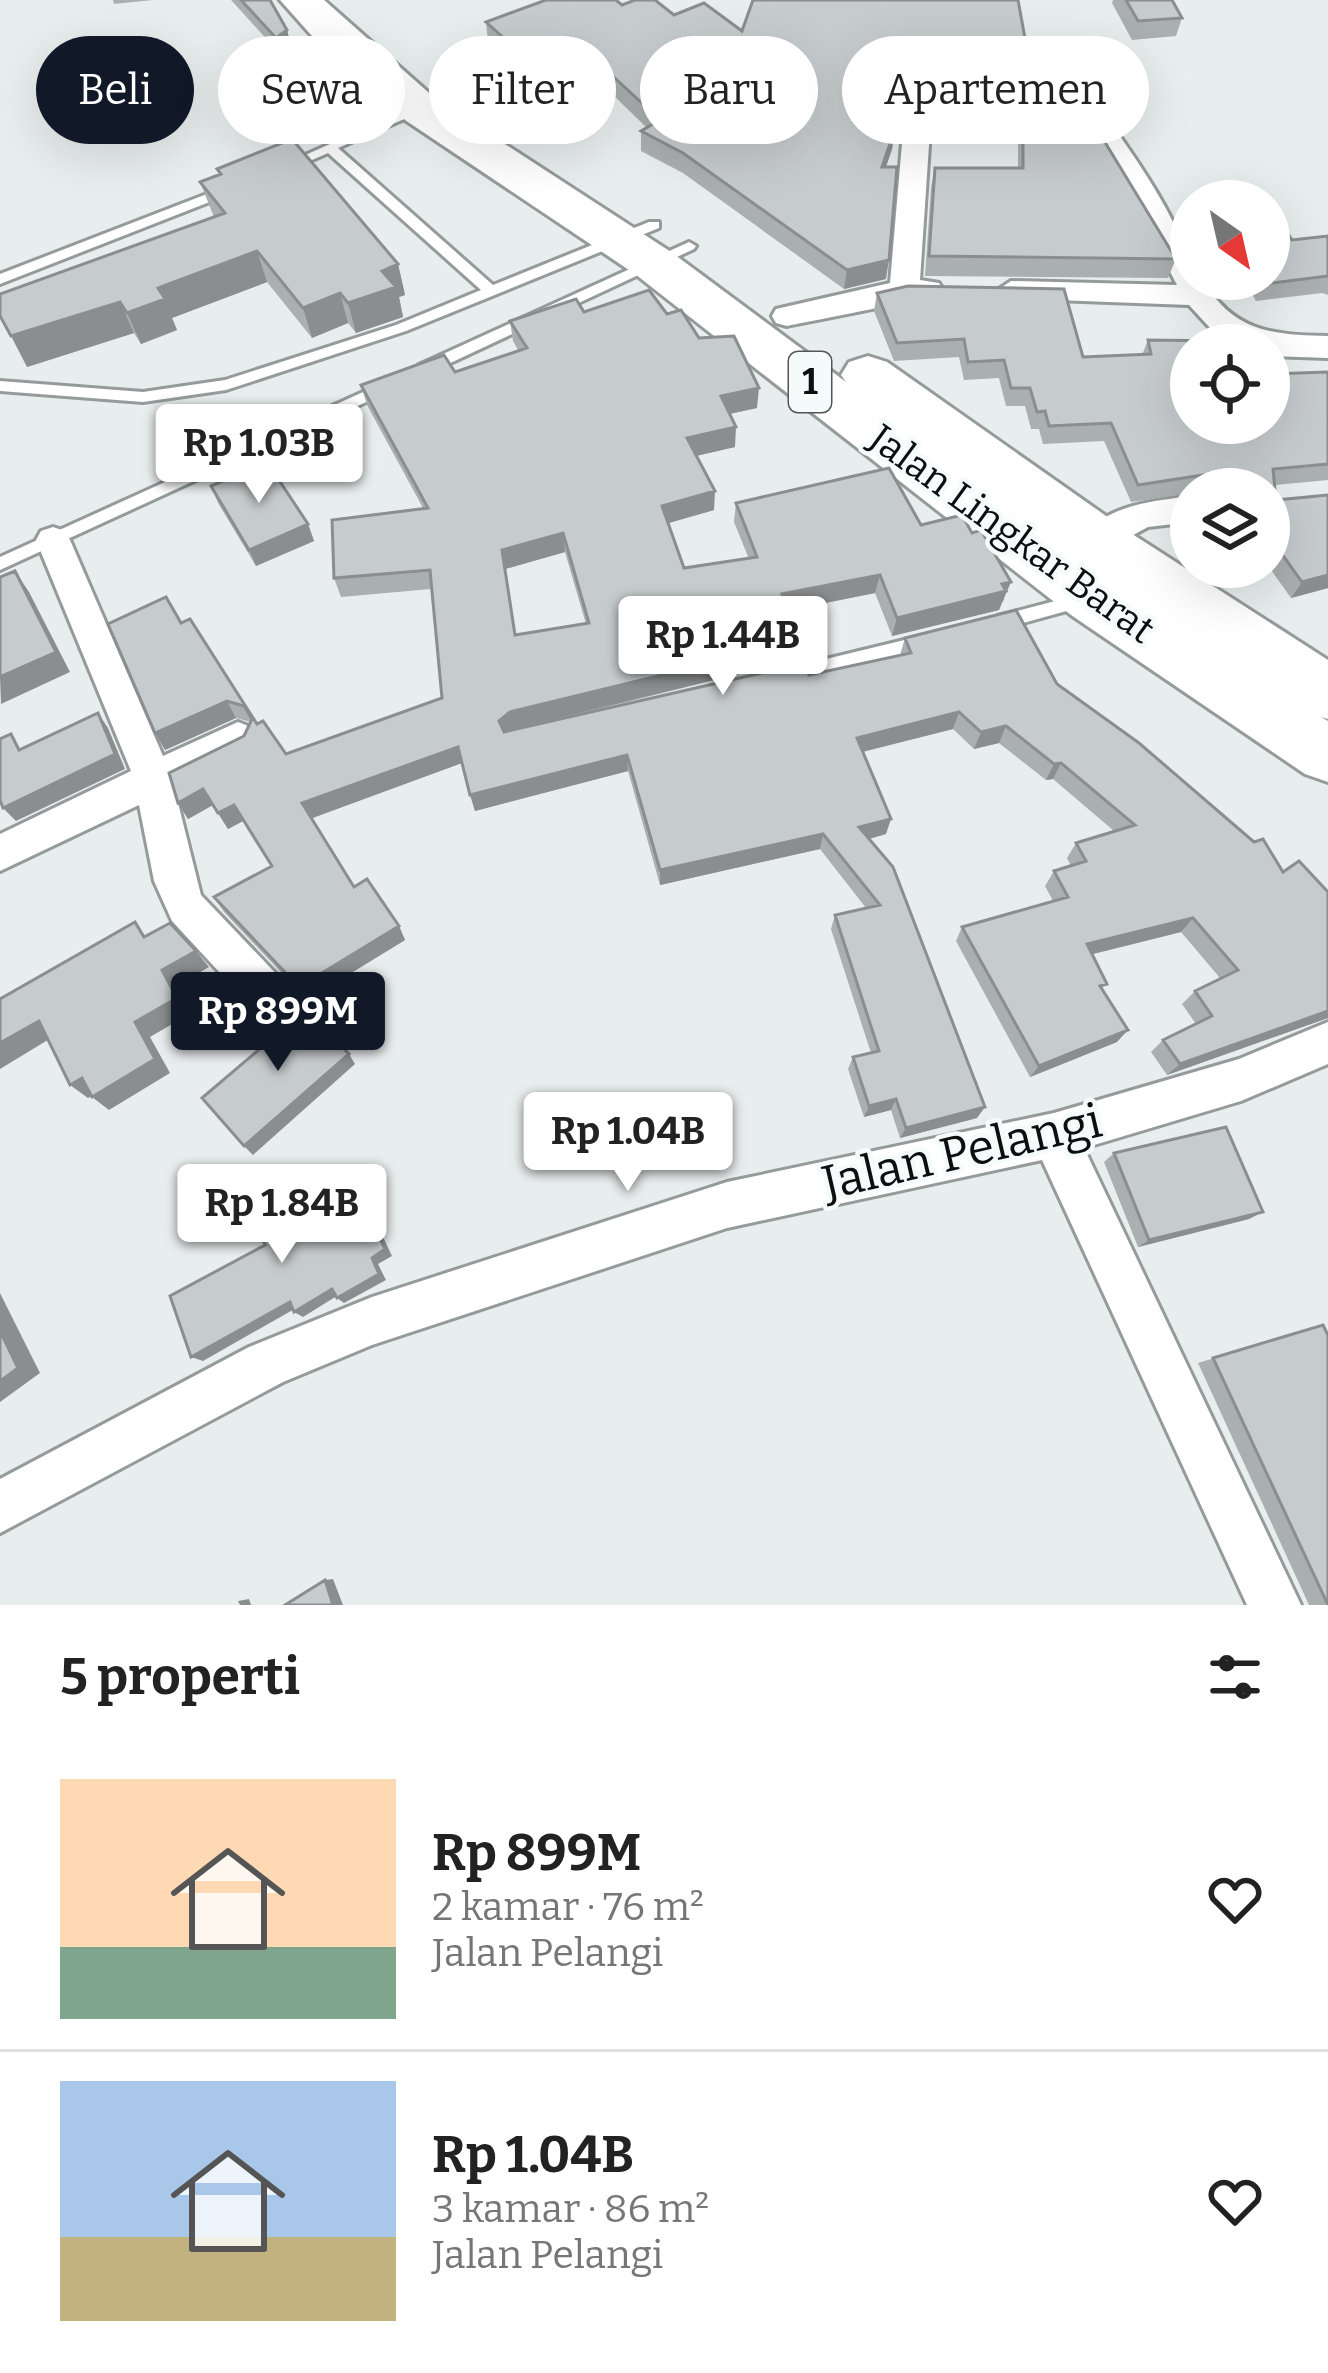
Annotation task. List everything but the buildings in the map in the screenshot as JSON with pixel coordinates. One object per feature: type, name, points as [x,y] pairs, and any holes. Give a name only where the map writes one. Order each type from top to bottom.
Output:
[{"type":"highway","name":"Jalan Lingkar Barat","points":[[302,0],[343,45],[429,96]]},
{"type":"highway","name":"Jalan Lingkar Barat","points":[[351,0],[429,91]]},
{"type":"highway","name":"Jalan Lingkar Barat","points":[[503,144],[654,243],[787,316],[1098,541],[1328,693]]},
{"type":"highway","name":"Jalan Lingkar Barat","points":[[654,243],[1092,598],[1328,755]]},
{"type":"street","points":[[904,290],[915,144]]},
{"type":"street","points":[[1108,144],[1170,244]]},
{"type":"street","points":[[787,316],[904,290],[1170,295]]},
{"type":"street","points":[[1202,300],[1224,324]]},
{"type":"street","points":[[1290,346],[1328,347]]},
{"type":"street","points":[[1098,541],[1141,514],[1170,511]]},
{"type":"street","points":[[53,540],[152,775],[174,881],[186,908],[288,1016]]},
{"type":"street","points":[[0,853],[152,775],[238,738]]},
{"type":"street","name":"Jalan Pelangi","points":[[3,1498],[266,1364],[372,1321],[727,1205],[1054,1135],[1240,1080],[1328,1043]]},
{"type":"street","points":[[1054,1135],[1274,1605]]},
{"type":"lane","points":[[270,173],[429,105]]},
{"type":"lane","points":[[330,148],[492,292]]},
{"type":"lane","points":[[0,279],[250,182]]},
{"type":"lane","points":[[0,386],[78,395],[191,392],[654,243]]},
{"type":"lane","points":[[0,564],[654,243]]},
{"type":"lane","points":[[984,627],[1092,598]]},
{"type":"lane","points":[[762,682],[940,638]]}]
